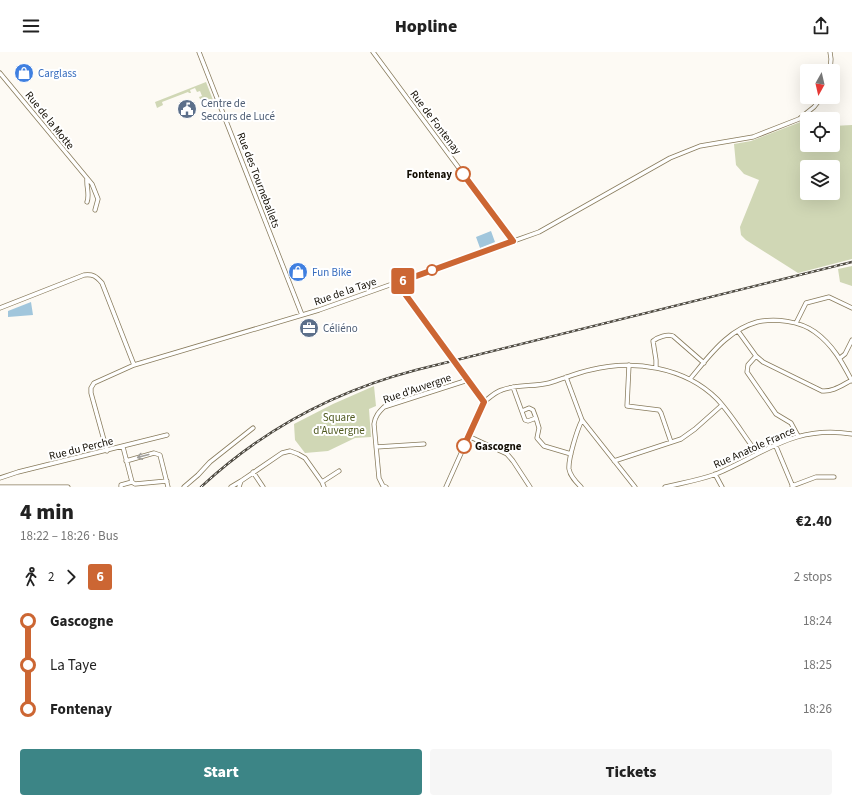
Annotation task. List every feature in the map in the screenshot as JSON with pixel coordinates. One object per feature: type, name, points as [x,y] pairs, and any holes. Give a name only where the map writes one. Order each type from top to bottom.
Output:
[{"type":"street","name":"Rue des Tourneballets","points":[[199,52],[302,315]]},
{"type":"street","name":"Rue de Fontenay","points":[[373,52],[513,241]]},
{"type":"street","points":[[830,52],[831,64]]},
{"type":"street","name":"Rue de la Motte","points":[[0,73],[87,178],[96,192],[98,199],[97,206],[94,210]]},
{"type":"street","name":"Rue de la Taye","points":[[107,450],[91,388],[94,383],[134,365],[302,315],[539,232],[670,158],[700,146],[753,137],[799,119],[816,104]]},
{"type":"street","points":[[87,178],[86,185],[89,197],[87,202]]},
{"type":"street","points":[[0,308],[91,274],[97,277],[102,283],[134,365]]},
{"type":"street","points":[[397,283],[484,402]]},
{"type":"street","points":[[796,323],[806,303],[829,297],[852,308]]},
{"type":"street","points":[[690,379],[725,340],[738,331],[756,322],[774,320],[796,323],[815,332],[840,358],[852,380],[833,390],[822,391],[763,362],[756,356],[738,331]]},
{"type":"street","points":[[656,368],[653,341],[669,335],[673,336],[704,363]]},
{"type":"street","points":[[840,358],[845,354],[852,340]]},
{"type":"street","points":[[756,356],[748,365],[747,372],[776,414],[791,423],[798,436]]},
{"type":"street","points":[[629,365],[627,406],[659,410],[671,442]]},
{"type":"street","points":[[446,487],[484,402],[501,390],[513,387],[544,385],[566,377],[604,367],[629,365],[656,368],[690,379],[709,392],[722,405],[757,453]]},
{"type":"street","points":[[566,377],[582,420],[635,487]]},
{"type":"street","name":"Rue d'Auvergne","points":[[384,487],[379,478],[374,424],[375,418],[384,407],[468,380]]},
{"type":"street","points":[[513,387],[525,420],[528,421],[536,418]]},
{"type":"street","points":[[614,461],[681,439],[689,434],[722,405]]},
{"type":"street","points":[[522,411],[529,408],[534,410],[539,428],[537,438],[544,446],[572,454]]},
{"type":"street","points":[[581,487],[572,476],[569,469],[569,462],[582,420]]},
{"type":"street","points":[[184,487],[210,462],[253,428]]},
{"type":"street","name":"Rue Anatole France","points":[[665,487],[694,481],[715,474],[775,444],[798,436],[838,432],[852,434]]},
{"type":"street","name":"Rue du Perche","points":[[0,478],[18,472],[167,435]]},
{"type":"street","points":[[468,436],[506,454],[513,461],[530,487]]},
{"type":"street","points":[[376,447],[424,444]]},
{"type":"street","points":[[775,444],[793,486],[816,477],[834,477]]},
{"type":"street","points":[[123,447],[132,482]]},
{"type":"street","points":[[231,487],[282,453],[290,451],[305,458],[324,487]]},
{"type":"street","points":[[126,461],[154,453],[160,455],[168,487]]},
{"type":"street","points":[[322,482],[339,471]]},
{"type":"street","points":[[253,472],[263,487]]},
{"type":"street","points":[[715,474],[722,487]]},
{"type":"street","points":[[121,487],[121,485],[132,482],[136,484],[167,481]]},
{"type":"street","points":[[239,487],[241,481]]},
{"type":"street","points":[[0,486],[68,487]]},
{"type":"green space","points":[[206,82],[213,100],[208,102],[200,99],[199,97],[202,96],[200,91],[197,92],[195,88],[190,90],[191,93],[188,92],[162,102],[163,105],[157,108],[155,102]]},
{"type":"green space","points":[[800,122],[800,152],[840,152],[840,126],[852,125],[852,259],[798,273],[746,240],[741,235],[740,227],[759,180],[744,174],[736,165],[734,144],[751,141]]},
{"type":"green space","points":[[852,266],[852,286],[840,282],[838,269]]},
{"type":"green space","name":"Square d'Auvergne","points":[[374,386],[376,406],[369,409],[371,437],[355,438],[328,451],[305,453],[295,440],[294,424],[333,404]]},
{"type":"water","points":[[491,231],[495,242],[480,248],[476,237]]},
{"type":"water","points":[[31,302],[33,315],[8,317],[8,311]]},
{"type":"railway","points":[[201,487],[224,466],[275,430],[301,415],[357,389],[416,370],[852,262]]},
{"type":"bus line","name":"6","points":[[463,174],[513,241],[397,283],[484,402],[464,446]]},
{"type":"place","name":"Carglass","points":[[24,73]]},
{"type":"place","name":"Centre de Secours de Lucé","points":[[187,109]]},
{"type":"place","name":"Fontenay","points":[[463,174]]},
{"type":"place","name":"Fun Bike","points":[[298,272]]},
{"type":"place","name":"Céliéno","points":[[309,328]]},
{"type":"place","name":"Gascogne","points":[[464,446]]}]
